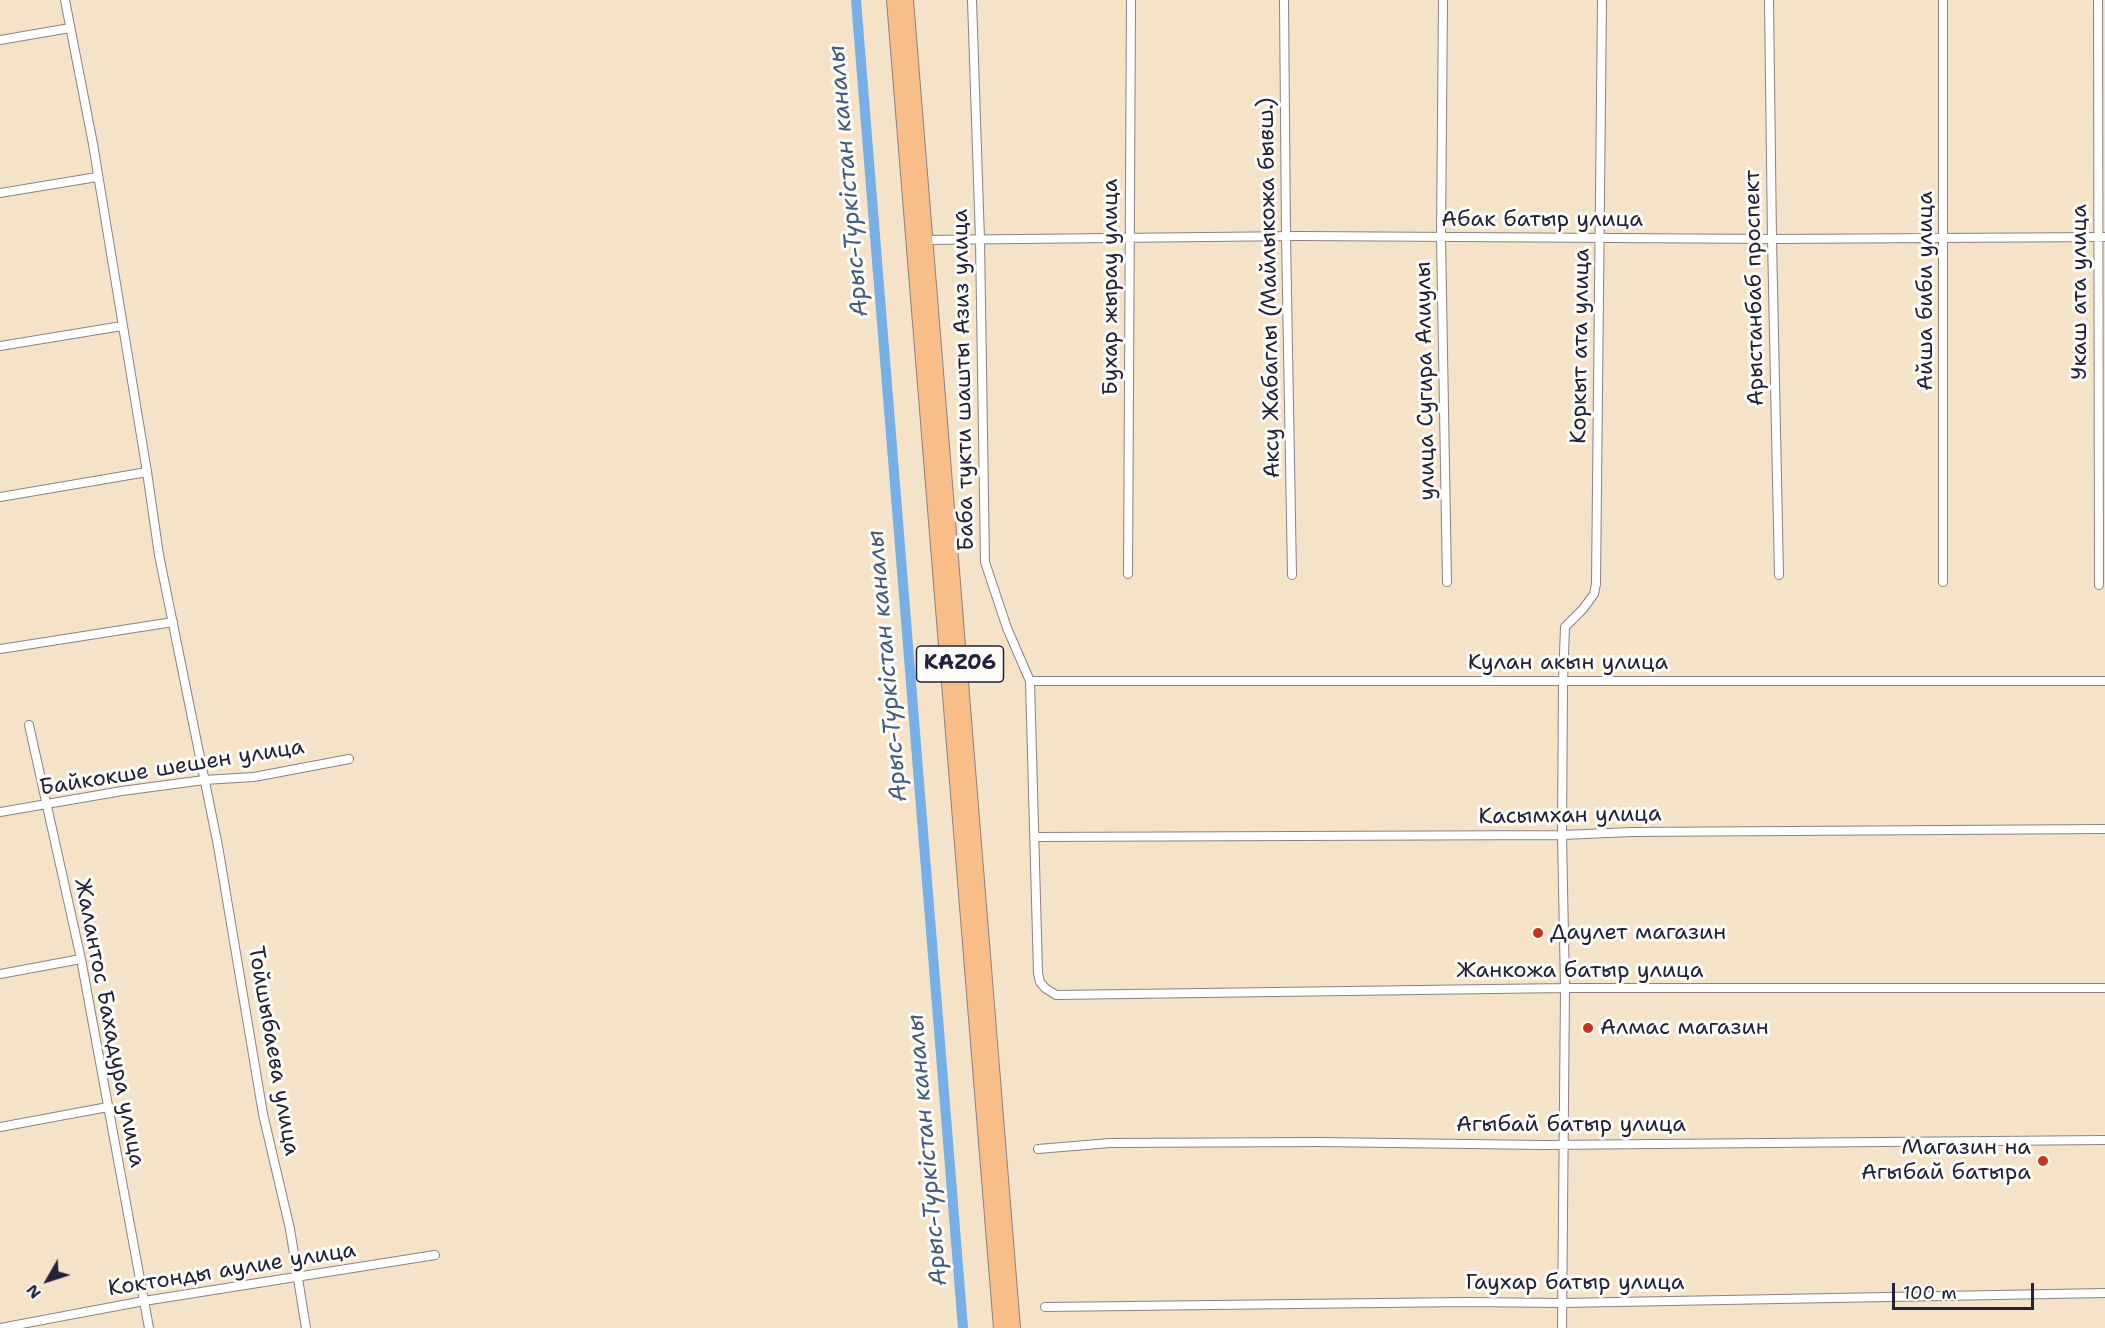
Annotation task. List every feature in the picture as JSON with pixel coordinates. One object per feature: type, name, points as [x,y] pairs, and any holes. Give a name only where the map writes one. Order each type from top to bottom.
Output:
[{"type":"highway","name":"KАZ06","points":[[894,0],[1001,1328]]},
{"type":"highway","name":"KАZ06","points":[[906,0],[1013,1328]]},
{"type":"street","name":"Тойшыбаева улица","points":[[65,0],[93,144],[159,555],[218,846],[263,1114],[290,1229],[306,1328]]},
{"type":"street","name":"Баба тукти шашты Азиз улица","points":[[972,0],[980,240],[986,562],[1007,628],[1030,681],[1038,973],[1040,982],[1056,995]]},
{"type":"street","name":"Бухар жырау улица","points":[[1128,574],[1131,0]]},
{"type":"street","name":"Аксу Жабаглы (Майлыкожа бывш.)","points":[[1284,0],[1292,575]]},
{"type":"street","name":"улица Сугира Алиулы","points":[[1443,0],[1441,237],[1447,582]]},
{"type":"street","name":"Коркыт ата улица","points":[[1563,682],[1565,627],[1594,594],[1596,584],[1602,0]]},
{"type":"street","name":"Арыстанбаб проспект","points":[[1769,0],[1779,575]]},
{"type":"street","name":"Айша биби улица","points":[[1943,0],[1943,582]]},
{"type":"street","name":"Укаш ата улица","points":[[2098,0],[2102,237],[2099,585]]},
{"type":"street","points":[[0,40],[70,28]]},
{"type":"street","points":[[0,193],[97,177]]},
{"type":"street","name":"Абак батыр улица","points":[[926,240],[1286,236],[1772,239],[2102,237]]},
{"type":"street","points":[[0,346],[122,326]]},
{"type":"street","points":[[0,497],[147,472]]},
{"type":"street","points":[[0,649],[173,622]]},
{"type":"street","name":"Кулан акын улица","points":[[1030,681],[2105,681]]},
{"type":"street","points":[[1562,1328],[1565,988],[1562,835],[1563,682]]},
{"type":"street","name":"Жалантос Бахадура улица","points":[[29,725],[81,959],[149,1328]]},
{"type":"street","name":"Байкокше шешен улица","points":[[0,812],[122,791],[204,780],[254,777],[349,759]]},
{"type":"street","name":"Касымхан улица","points":[[1035,837],[2105,830]]},
{"type":"street","points":[[0,974],[81,959]]},
{"type":"street","name":"Жанкожа батыр улица","points":[[1056,995],[1565,988],[2105,988]]},
{"type":"street","points":[[0,1127],[108,1107]]},
{"type":"street","name":"Агыбай батыр улица","points":[[1038,1149],[1110,1143],[1564,1144],[2105,1140]]},
{"type":"street","name":"Коктонды аулие улица","points":[[4,1328],[144,1301],[435,1255]]},
{"type":"street","name":"Гаухар батыр улица","points":[[1045,1307],[1562,1303],[2105,1293]]},
{"type":"waterway","name":"Арыс-Түркістан каналы","points":[[856,0],[963,1328]]},
{"type":"place","name":"Даулет магазин","points":[[1538,933]]},
{"type":"place","name":"Алмас магазин","points":[[1588,1028]]},
{"type":"place","name":"Магазин на Агыбай батыра","points":[[2043,1161]]}]
